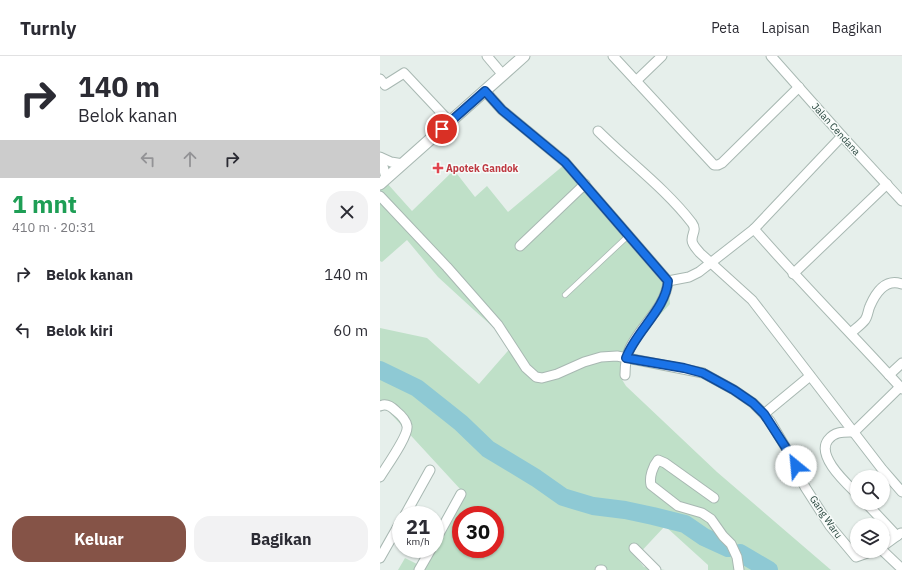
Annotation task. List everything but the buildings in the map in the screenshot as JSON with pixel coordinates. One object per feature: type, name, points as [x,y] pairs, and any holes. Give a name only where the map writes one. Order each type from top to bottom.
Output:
[{"type":"street","points":[[487,56],[503,75]]},
{"type":"street","points":[[383,181],[524,56]]},
{"type":"street","points":[[613,56],[710,163],[718,166],[799,87]]},
{"type":"street","points":[[636,81],[662,56]]},
{"type":"street","name":"Jalan Cendana","points":[[771,56],[902,201]]},
{"type":"street","points":[[380,79],[385,85],[404,73],[450,122]]},
{"type":"street","points":[[485,91],[502,110],[565,162],[668,281],[668,288],[664,298],[630,347],[626,358],[625,375]]},
{"type":"street","points":[[598,131],[666,192],[677,204],[694,225],[695,231],[692,241],[693,245],[752,300],[882,469],[902,492]]},
{"type":"street","points":[[668,281],[689,277],[729,250],[754,229],[842,136]]},
{"type":"street","points":[[381,157],[391,162],[403,164]]},
{"type":"street","points":[[381,157],[383,181]]},
{"type":"street","points":[[520,246],[585,184]]},
{"type":"street","points":[[793,274],[887,184]]},
{"type":"street","name":"Gang Waru","points":[[380,196],[442,261],[498,325],[526,368],[536,377],[542,378],[557,374],[602,357],[617,356],[684,368],[703,373],[734,390],[753,403],[764,414],[786,448],[805,486],[824,517],[850,550]]},
{"type":"street","points":[[754,229],[793,274],[851,333],[901,388],[854,432],[841,432],[835,434],[827,442],[825,449],[826,455],[831,464],[850,486]]},
{"type":"street","points":[[851,333],[866,319],[872,301],[884,285],[888,282],[902,284]]},
{"type":"street","points":[[889,375],[902,363]]},
{"type":"street","points":[[764,414],[810,376]]},
{"type":"street","points":[[380,406],[384,404],[388,405],[396,410],[407,423],[407,428],[405,436],[380,477]]},
{"type":"street","points":[[714,498],[665,462],[658,460],[656,462],[650,478],[651,485],[678,506],[702,513],[711,519],[722,536],[731,544],[739,570]]},
{"type":"street","points":[[410,506],[430,470]]},
{"type":"street","points":[[444,525],[461,494]]},
{"type":"street","points":[[874,510],[900,534],[890,541]]},
{"type":"street","points":[[380,558],[392,537]]},
{"type":"street","points":[[634,548],[656,570]]},
{"type":"street","points":[[890,557],[902,568]]},
{"type":"street","points":[[420,570],[426,558]]},
{"type":"lane","points":[[565,295],[628,236]]},
{"type":"green space","points":[[564,165],[668,281],[670,304],[625,353],[621,378],[626,386],[717,472],[831,570],[708,570],[708,565],[665,526],[636,557],[644,567],[665,570],[398,570],[405,558],[421,566],[428,558],[444,558],[444,524],[452,508],[452,558],[504,558],[504,506],[453,506],[461,490],[380,402],[380,328],[427,338],[479,384],[513,345],[438,277],[407,240],[382,262],[380,261],[380,190],[386,182],[412,211],[454,170],[475,197],[487,186],[508,212]]},
{"type":"waterway","points":[[380,370],[417,388],[461,423],[488,449],[536,478],[563,497],[593,506],[625,510],[685,524],[704,537],[728,548]]},
{"type":"waterway","points":[[740,553],[769,570]]},
{"type":"place","name":"Apotek Gandok","points":[[438,168]]},
{"type":"route","points":[[442,129],[485,91],[502,110],[565,162],[668,281],[668,288],[664,298],[630,347],[626,358],[684,368],[703,373],[717,379],[753,403],[764,414],[770,421],[796,466]]}]
